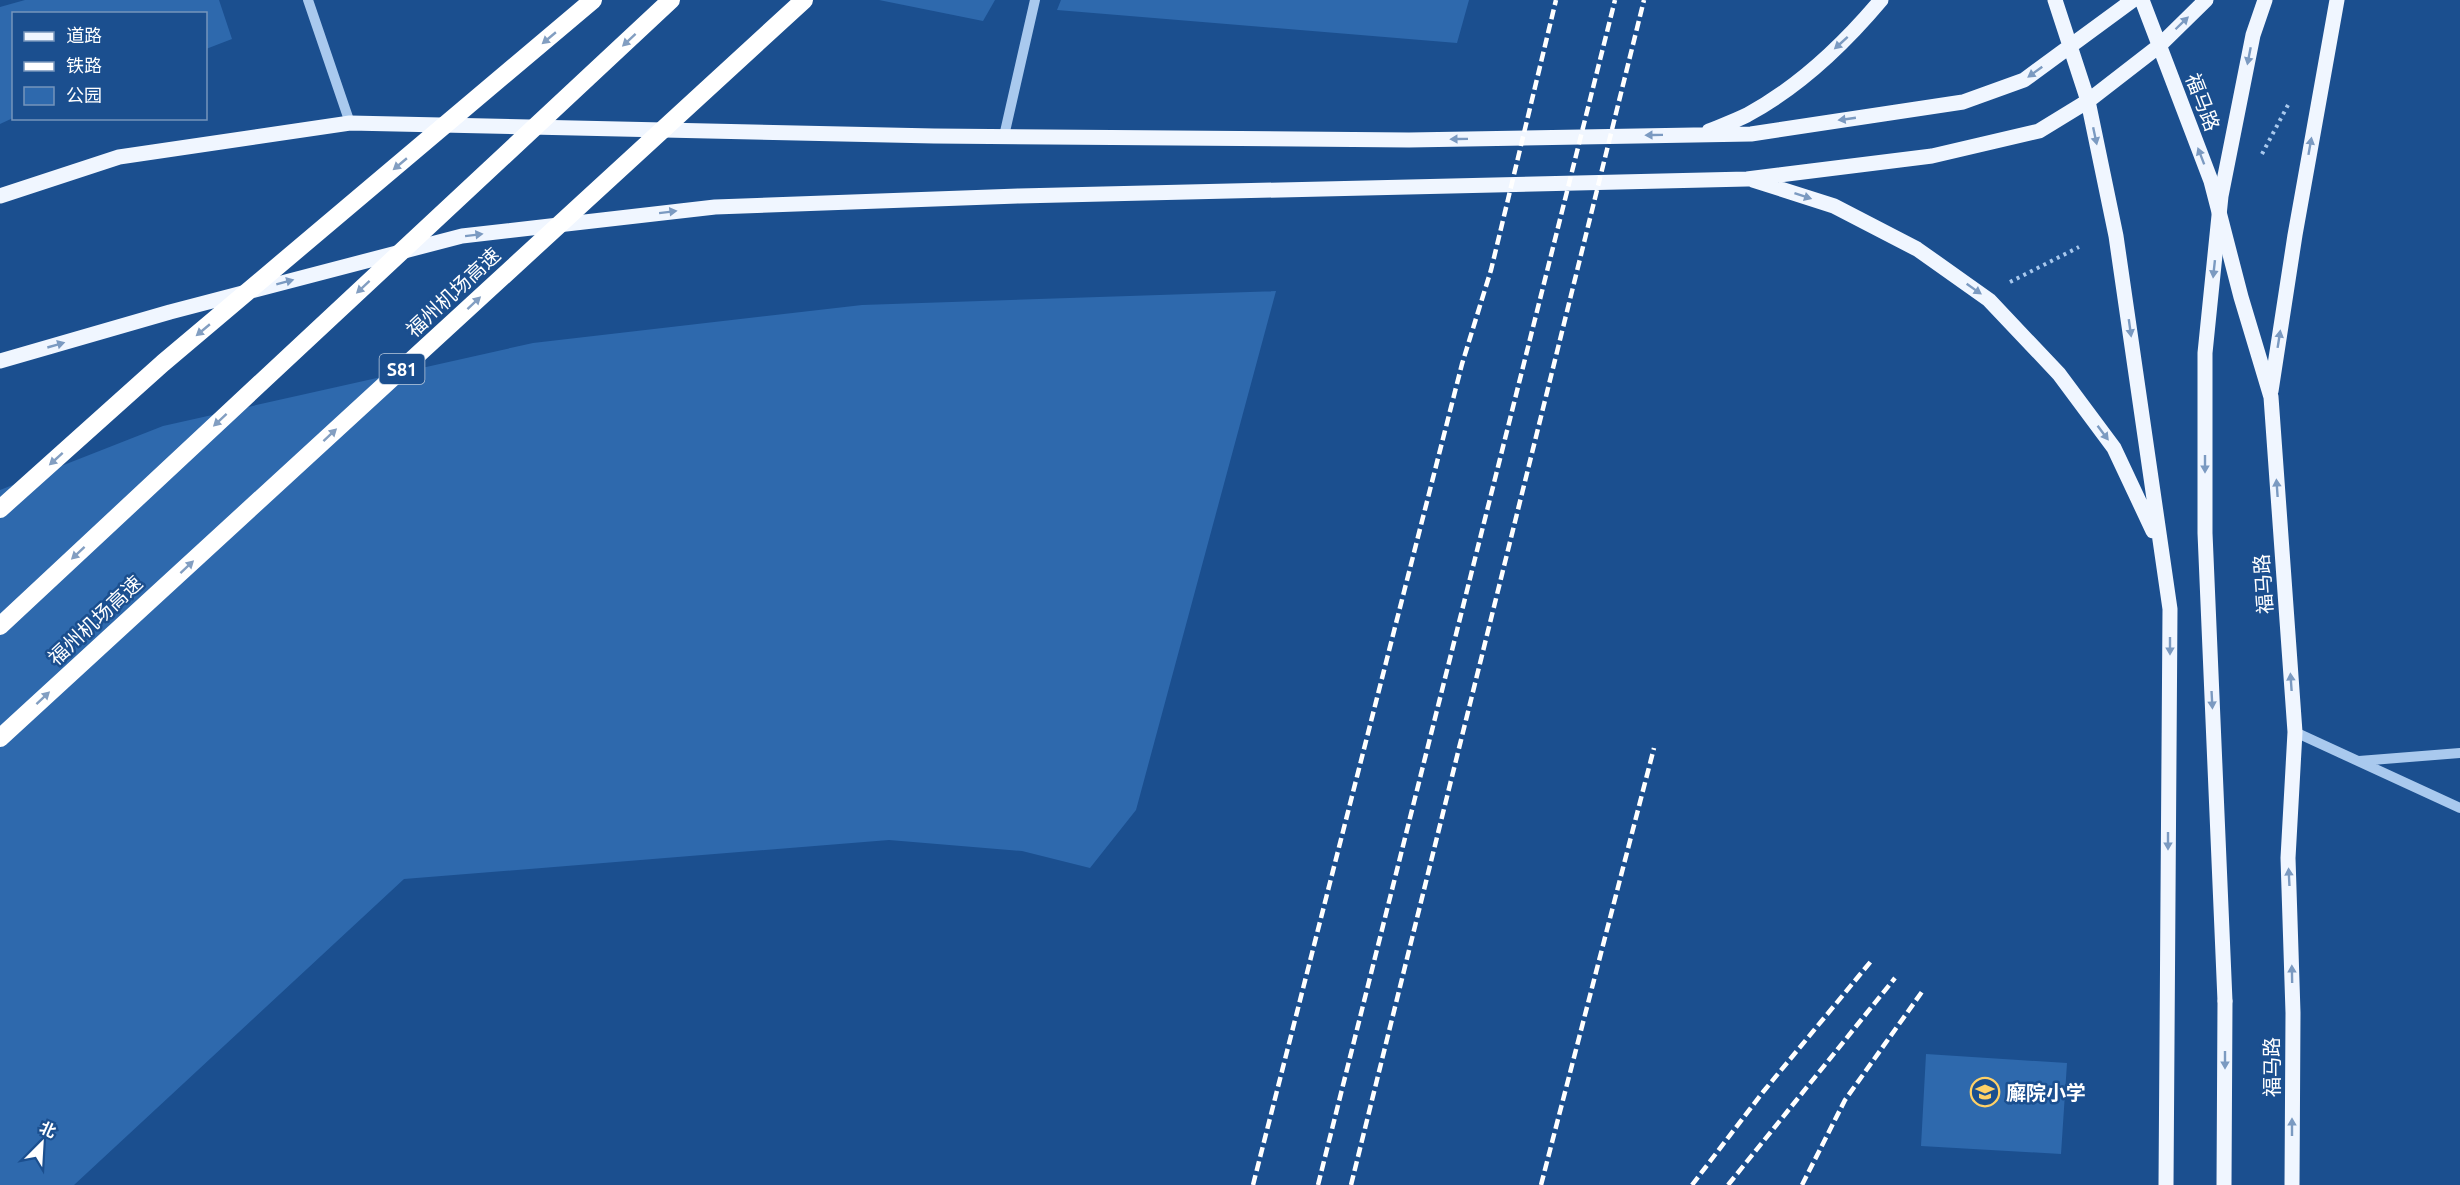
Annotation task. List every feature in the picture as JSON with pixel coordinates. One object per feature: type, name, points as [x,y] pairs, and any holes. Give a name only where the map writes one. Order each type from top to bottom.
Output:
[{"type":"highway","points":[[0,508],[164,363],[593,0]]},
{"type":"highway","points":[[0,626],[671,0]]},
{"type":"highway","name":"福州机场高速","points":[[0,738],[804,0]]},
{"type":"main road","points":[[1701,135],[1748,114],[1807,74],[1858,28],[1881,0]]},
{"type":"main road","points":[[2055,0],[2088,101],[2116,236],[2170,609],[2166,1185]]},
{"type":"main road","points":[[0,196],[119,157],[350,123],[1004,136],[1409,140],[1750,134],[1963,102],[2024,80],[2133,0]]},
{"type":"main road","name":"福马路","points":[[2142,0],[2211,181],[2241,297],[2271,397],[2295,732],[2288,858],[2293,1013],[2292,1185]]},
{"type":"main road","points":[[0,361],[181,309],[462,236],[715,207],[1007,196],[1747,179],[1942,153],[2039,131],[2088,101],[2159,46],[2206,0]]},
{"type":"main road","points":[[2224,1185],[2225,1001],[2205,533],[2205,353],[2221,196],[2253,35],[2265,0]]},
{"type":"main road","points":[[2271,397],[2295,235],[2337,0]]},
{"type":"main road","points":[[1747,179],[1834,206],[1917,249],[1989,300],[2059,374],[2114,448],[2152,525],[2170,609]]},
{"type":"street","points":[[308,0],[350,123]]},
{"type":"street","points":[[1004,136],[1035,0]]},
{"type":"street","points":[[2295,732],[2460,808]]},
{"type":"street","points":[[2356,761],[2460,753]]},
{"type":"path","points":[[2007,283],[2079,247]]},
{"type":"green space","points":[[25,0],[219,0],[232,39],[207,49],[207,12],[12,12],[12,118],[0,124],[0,7]]},
{"type":"green space","points":[[879,0],[995,0],[983,21]]},
{"type":"green space","points":[[1061,0],[1469,0],[1457,43],[1057,10]]},
{"type":"green space","points":[[1276,291],[1136,810],[1090,868],[1022,851],[889,840],[404,879],[74,1185],[0,1185],[0,490],[163,426],[533,343],[862,305]]},
{"type":"green space","points":[[1926,1054],[2067,1063],[2061,1154],[1921,1146]]},
{"type":"railway","points":[[1253,1185],[1462,364],[1491,270],[1556,0]]},
{"type":"railway","points":[[1318,1185],[1615,0]]},
{"type":"railway","points":[[1351,1185],[1644,0]]},
{"type":"railway","points":[[1541,1185],[1654,748]]},
{"type":"railway","points":[[1692,1185],[1763,1092],[1872,960]]},
{"type":"railway","points":[[1728,1185],[1895,978]]},
{"type":"railway","points":[[1802,1185],[1845,1100],[1924,989]]},
{"type":"place","name":"廨院小学","points":[[1985,1092]]}]
